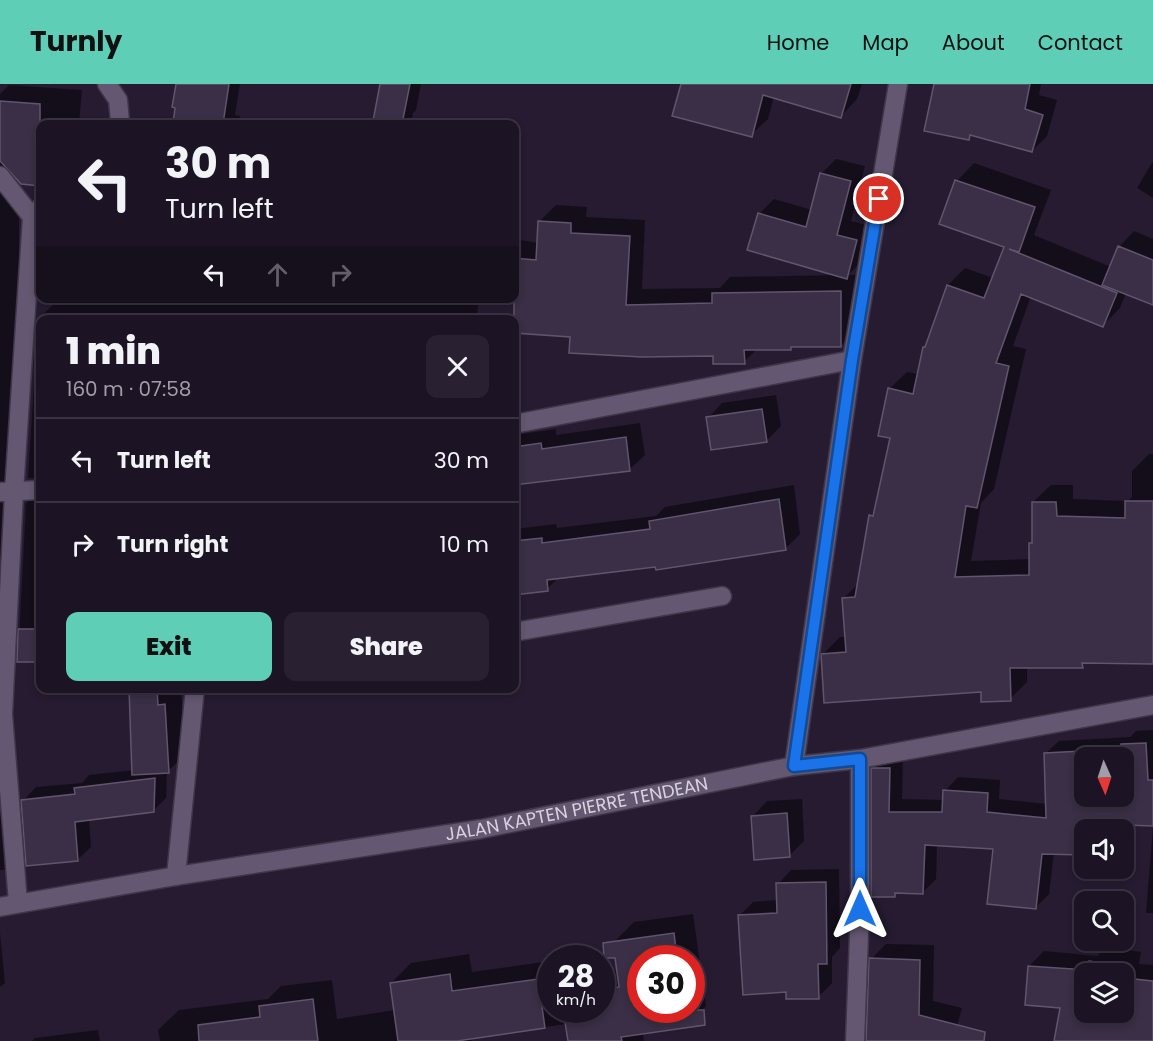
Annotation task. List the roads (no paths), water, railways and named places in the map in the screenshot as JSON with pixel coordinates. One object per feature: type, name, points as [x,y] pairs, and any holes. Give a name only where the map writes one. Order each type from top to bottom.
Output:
[{"type":"street","points":[[107,84],[118,100],[120,120]]},
{"type":"street","points":[[794,766],[852,360],[898,84]]},
{"type":"street","points":[[0,176],[36,212],[7,492],[3,714],[9,905]]},
{"type":"street","points":[[519,423],[852,360]]},
{"type":"street","points":[[7,492],[36,490]]},
{"type":"street","points":[[519,631],[722,596]]},
{"type":"street","points":[[176,876],[194,693]]},
{"type":"street","name":"JALAN KAPTEN PIERRE TENDEAN","points":[[9,905],[176,876],[481,829],[794,766],[860,759],[1153,705]]},
{"type":"street","points":[[855,1041],[860,909],[860,759]]}]
